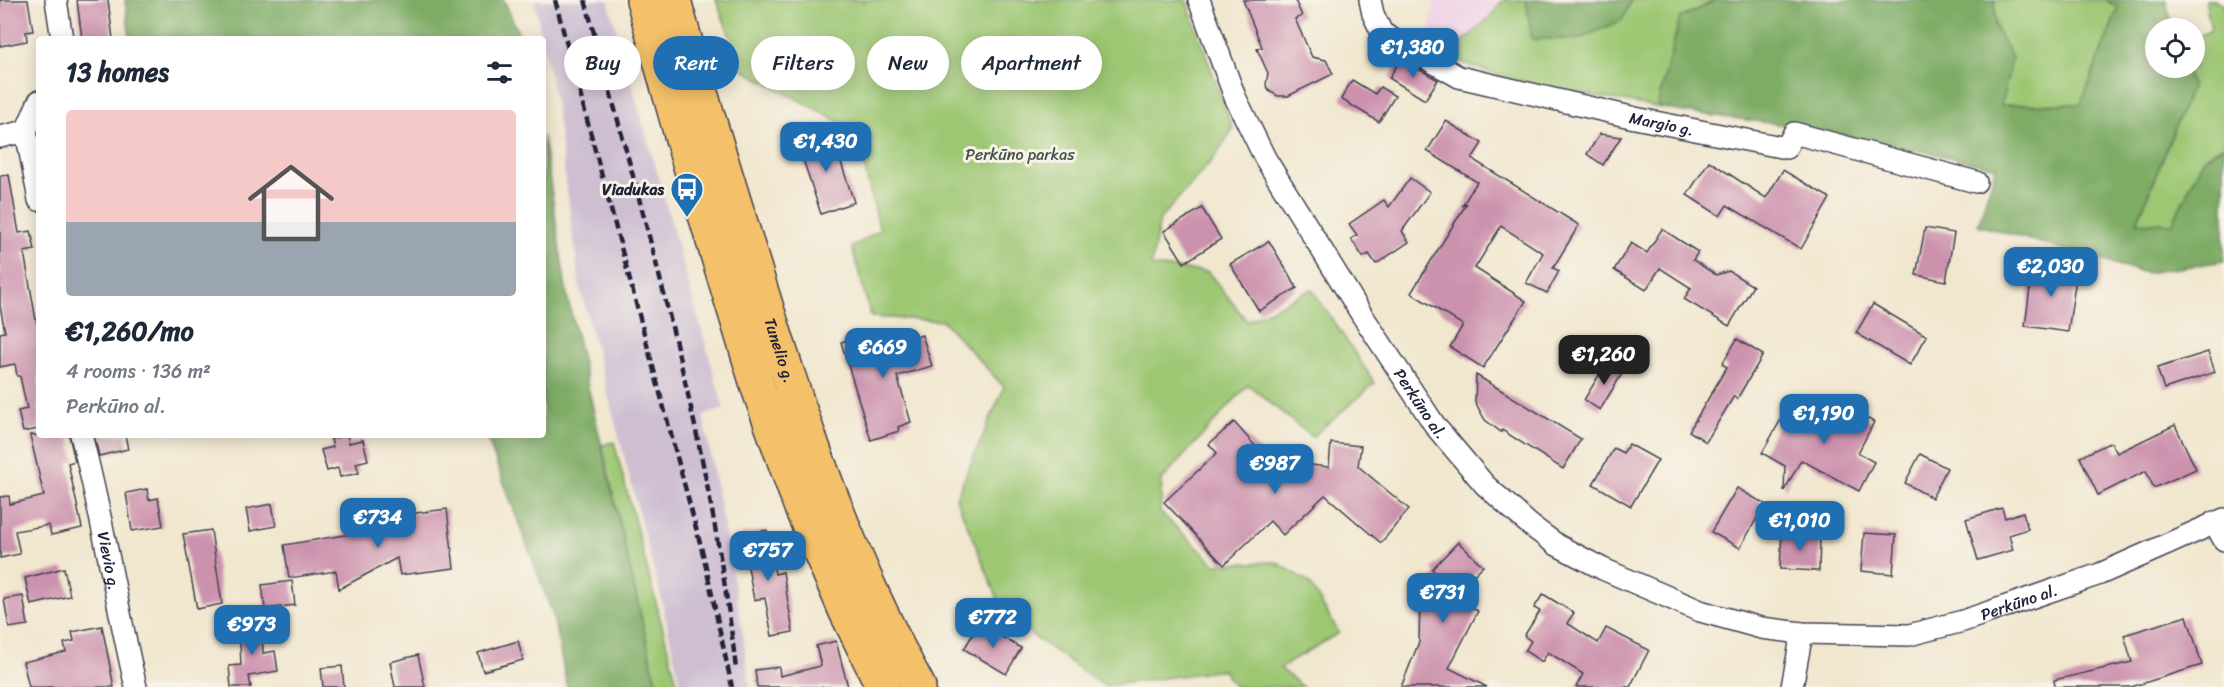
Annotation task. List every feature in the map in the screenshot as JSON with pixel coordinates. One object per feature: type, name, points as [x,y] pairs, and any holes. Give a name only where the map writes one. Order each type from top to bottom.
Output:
[{"type":"main road","name":"Tunelio g.","points":[[643,0],[686,153],[758,388],[801,508],[846,612],[883,687]]},
{"type":"main road","name":"Tunelio g.","points":[[674,0],[788,378],[818,465],[871,591],[919,687]]},
{"type":"street","points":[[56,0],[62,36]]},
{"type":"street","name":"Perkūno al.","points":[[1199,0],[1235,97],[1265,158],[1403,378],[1436,427],[1485,485],[1530,525],[1557,545],[1618,576],[1700,611],[1761,628],[1802,633],[1909,635],[1953,624],[2100,574],[2221,527]]},
{"type":"street","name":"Margio g.","points":[[1370,0],[1373,14],[1382,33],[1459,76],[1635,117],[1786,148],[1794,134],[1976,182]]},
{"type":"street","points":[[36,108],[26,131],[36,184]]},
{"type":"street","points":[[0,137],[26,131]]},
{"type":"street","name":"Vievio g.","points":[[82,438],[95,488],[123,633],[136,687]]},
{"type":"street","points":[[1792,687],[1802,633]]},
{"type":"shaded area","points":[[534,0],[608,0],[618,36],[564,36],[564,90],[634,90],[724,409],[703,415],[740,615],[750,687],[681,687],[661,598],[580,288],[555,102],[546,58],[546,36],[541,36]]},
{"type":"shaded area","points":[[1435,0],[1503,0],[1490,17],[1447,56],[1427,44]]},
{"type":"green space","points":[[125,0],[504,0],[520,36],[130,36]]},
{"type":"green space","name":"Perkūno parkas","points":[[716,0],[1186,0],[1233,129],[1214,158],[1160,219],[1151,266],[1208,272],[1247,321],[1312,289],[1375,383],[1312,437],[1248,385],[1162,480],[1160,512],[1215,564],[1276,562],[1309,582],[1339,633],[1280,668],[1303,687],[1235,687],[1223,670],[1104,686],[1005,616],[956,498],[1004,387],[943,321],[871,317],[852,247],[880,230],[855,130],[780,90],[855,90],[855,36],[751,36],[751,74],[743,70],[739,60],[739,36],[730,36]]},
{"type":"green space","points":[[1503,0],[1526,0],[1532,39],[1579,39],[1622,20],[1631,0],[1716,0],[1680,18],[1657,107],[1524,82],[1497,75],[1447,56],[1490,17]]},
{"type":"green space","points":[[1526,0],[1631,0],[1622,20],[1579,39],[1532,39]]},
{"type":"green space","points":[[1716,0],[1995,0],[1995,26],[2012,59],[2001,105],[2081,104],[2118,8],[2106,0],[2166,0],[2170,18],[2145,18],[2145,78],[2189,78],[2192,85],[2137,222],[2172,224],[2204,158],[2224,145],[2224,261],[2146,273],[1978,225],[1996,167],[1809,128],[1657,107],[1680,18]]},
{"type":"green space","points":[[1995,0],[2106,0],[2118,8],[2081,104],[2000,105],[2012,59],[1995,25]]},
{"type":"green space","points":[[2205,0],[2215,0],[2224,4],[2224,145],[2204,158],[2172,224],[2137,223],[2192,85],[2189,78],[2205,78],[2205,33],[2211,30]]},
{"type":"green space","points":[[546,156],[567,295],[657,687],[567,687],[553,615],[487,438],[546,438]]},
{"type":"green space","points":[[614,442],[678,687],[657,687],[602,445]]},
{"type":"building","points":[[0,0],[28,0],[33,31],[26,32],[27,41],[0,46]]},
{"type":"building","points":[[77,0],[108,0],[113,36],[82,36]]},
{"type":"building","points":[[1243,0],[1295,0],[1302,16],[1295,19],[1312,57],[1326,60],[1333,74],[1288,96],[1278,96],[1269,91],[1266,85],[1268,73],[1257,49],[1262,47]]},
{"type":"building","points":[[1401,59],[1438,80],[1425,100],[1389,78]]},
{"type":"building","points":[[1352,80],[1375,94],[1380,87],[1395,96],[1379,122],[1341,99]]},
{"type":"building","points":[[1446,121],[1482,143],[1472,159],[1579,225],[1553,268],[1559,271],[1547,293],[1526,283],[1543,253],[1501,226],[1475,268],[1526,301],[1483,368],[1450,347],[1463,325],[1411,293],[1467,203],[1462,206],[1477,182],[1427,151]]},
{"type":"building","points":[[831,132],[854,202],[821,214],[798,144]]},
{"type":"building","points":[[1600,134],[1621,137],[1603,165],[1587,154]]},
{"type":"building","points":[[1709,161],[1766,198],[1783,170],[1830,198],[1801,249],[1727,205],[1720,216],[1687,195]]},
{"type":"building","points":[[9,175],[19,233],[31,231],[35,250],[24,252],[36,320],[36,430],[23,432],[18,411],[27,409],[20,376],[17,376],[15,364],[0,367],[0,333],[5,332],[0,306],[0,176]]},
{"type":"building","points":[[1410,178],[1430,192],[1402,231],[1409,242],[1376,264],[1369,254],[1363,257],[1351,239],[1357,235],[1349,224],[1384,200],[1389,207]]},
{"type":"building","points":[[1202,208],[1221,239],[1184,263],[1164,231]]},
{"type":"building","points":[[1925,228],[1954,233],[1946,281],[1916,275]]},
{"type":"building","points":[[1662,229],[1698,252],[1693,260],[1716,275],[1729,271],[1753,286],[1729,326],[1684,299],[1691,288],[1660,268],[1646,290],[1614,270],[1631,243],[1647,253]]},
{"type":"building","points":[[1269,241],[1297,288],[1259,311],[1230,264]]},
{"type":"building","points":[[2033,265],[2077,271],[2068,332],[2025,326]]},
{"type":"building","points":[[1873,304],[1927,336],[1910,365],[1856,333]]},
{"type":"building","points":[[869,333],[873,345],[886,341],[887,346],[922,335],[932,366],[897,376],[911,422],[898,427],[899,431],[871,440],[841,342]]},
{"type":"building","points":[[1737,339],[1763,355],[1737,399],[1734,396],[1706,442],[1689,431],[1727,367],[1722,364]]},
{"type":"building","points":[[2208,352],[2215,372],[2164,389],[2157,368]]},
{"type":"building","points":[[1607,362],[1623,372],[1600,410],[1584,400]]},
{"type":"building","points":[[1476,375],[1581,439],[1563,469],[1485,420],[1475,402]]},
{"type":"building","points":[[1834,401],[1874,422],[1858,453],[1874,462],[1859,491],[1801,460],[1784,491],[1785,466],[1762,453],[1784,414],[1802,424],[1807,414],[1822,422]]},
{"type":"building","points":[[1234,422],[1285,480],[1302,464],[1329,467],[1331,443],[1361,446],[1358,466],[1409,509],[1381,543],[1325,495],[1283,535],[1270,521],[1224,565],[1164,502],[1217,453],[1209,444]]},
{"type":"building","points":[[2175,425],[2196,469],[2154,488],[2146,471],[2098,495],[2080,457],[2111,442],[2117,453]]},
{"type":"building","points":[[30,435],[36,435],[36,438],[70,438],[75,461],[68,463],[82,528],[51,535],[49,525],[15,531],[20,554],[0,558],[0,497],[9,496],[10,504],[44,496]]},
{"type":"building","points":[[95,438],[126,438],[128,449],[99,456]]},
{"type":"building","points":[[348,438],[349,443],[363,440],[368,460],[356,463],[359,473],[340,477],[338,468],[327,471],[321,450],[333,447],[331,439]]},
{"type":"building","points":[[1629,444],[1658,460],[1631,506],[1593,484],[1614,448],[1623,453]]},
{"type":"building","points":[[1920,454],[1947,468],[1932,498],[1905,483]]},
{"type":"building","points":[[1737,488],[1765,504],[1740,548],[1711,532]]},
{"type":"building","points":[[147,489],[149,500],[158,498],[163,526],[132,531],[126,493]]},
{"type":"building","points":[[272,504],[276,526],[250,531],[246,509]]},
{"type":"building","points":[[2002,508],[2005,518],[2023,512],[2028,529],[2009,535],[2013,550],[1978,560],[1966,519]]},
{"type":"building","points":[[447,509],[454,568],[400,575],[397,558],[339,589],[336,571],[289,578],[284,545],[394,527],[392,516]]},
{"type":"building","points":[[211,530],[222,604],[197,609],[183,534]]},
{"type":"building","points":[[767,530],[775,574],[783,572],[793,632],[772,636],[765,598],[754,600],[742,534]]},
{"type":"building","points":[[1782,533],[1820,535],[1819,571],[1780,569]]},
{"type":"building","points":[[1864,533],[1896,535],[1893,574],[1861,571]]},
{"type":"building","points":[[1458,542],[1483,566],[1451,597],[1478,611],[1449,668],[1487,687],[1401,687],[1419,642],[1420,599],[1426,585],[1436,574],[1432,569]]},
{"type":"building","points":[[64,568],[70,596],[31,605],[25,578]]},
{"type":"building","points":[[292,581],[295,605],[265,609],[262,585]]},
{"type":"building","points":[[1543,594],[1574,613],[1567,623],[1598,643],[1606,628],[1649,650],[1630,687],[1576,687],[1583,674],[1548,652],[1542,662],[1525,651],[1531,641],[1524,636],[1540,611],[1534,608]]},
{"type":"building","points":[[23,596],[28,625],[9,628],[4,599]]},
{"type":"building","points":[[2187,616],[2202,665],[2131,687],[2055,687],[2054,680],[2132,662],[2124,635]]},
{"type":"building","points":[[239,623],[262,623],[263,653],[275,651],[278,671],[249,676],[251,687],[231,687],[229,666],[241,665]]},
{"type":"building","points":[[979,624],[1021,648],[1006,674],[964,649]]},
{"type":"building","points":[[102,626],[114,687],[29,687],[23,662],[66,652],[64,643],[74,641],[72,632]]},
{"type":"building","points":[[518,641],[523,660],[483,671],[478,653]]},
{"type":"building","points":[[836,641],[848,687],[757,687],[755,670],[779,667],[780,676],[821,666],[816,646]]},
{"type":"building","points":[[418,655],[425,687],[395,687],[390,662]]},
{"type":"building","points":[[342,666],[344,687],[323,687],[321,668]]},
{"type":"railway","points":[[555,0],[704,558],[732,687]]},
{"type":"railway","points":[[585,0],[652,249],[693,415],[725,584],[736,669]]},
{"type":"place","name":"Viadukas","points":[[687,218]]}]
